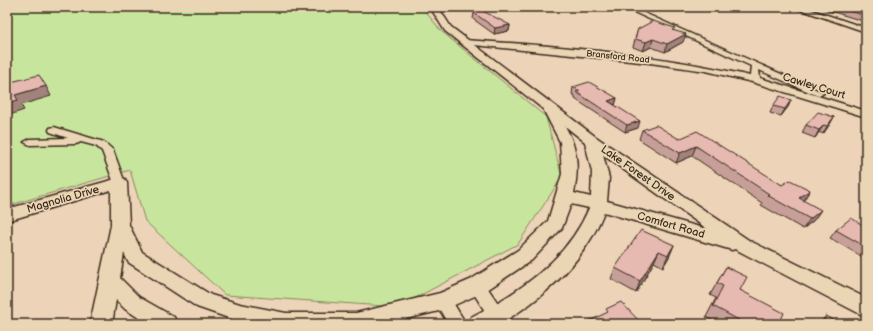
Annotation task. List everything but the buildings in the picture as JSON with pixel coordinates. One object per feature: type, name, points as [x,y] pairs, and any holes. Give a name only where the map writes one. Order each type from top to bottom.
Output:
[{"type":"street","name":"Lake Forest Drive","points":[[434,7],[434,11],[448,29],[549,109],[591,140],[744,246],[866,308]]},
{"type":"street","points":[[626,7],[866,114]]},
{"type":"street","points":[[635,11],[653,7]]},
{"type":"street","points":[[796,7],[866,30]]},
{"type":"street","name":"Bransford Road","points":[[464,42],[650,60],[706,68],[755,80]]},
{"type":"street","points":[[755,65],[755,80]]},
{"type":"street","name":"Cawley Court","points":[[755,80],[866,114]]},
{"type":"street","points":[[120,225],[135,257],[204,301],[237,318],[286,322],[356,322],[443,301],[477,286],[525,255],[556,224],[565,197],[570,174],[567,142],[549,109]]},
{"type":"street","points":[[54,130],[100,144],[106,150],[120,183],[120,225],[101,324]]},
{"type":"street","points":[[479,324],[500,320],[545,281],[574,252],[586,236],[598,204],[601,185],[600,166],[591,140]]},
{"type":"street","points":[[30,142],[93,141]]},
{"type":"street","name":"Magnolia Drive","points":[[7,215],[120,183]]},
{"type":"street","name":"Comfort Road","points":[[565,197],[598,204],[744,246]]},
{"type":"street","points":[[110,281],[132,303],[166,324]]},
{"type":"street","points":[[477,286],[500,320]]},
{"type":"street","points":[[443,301],[457,324]]},
{"type":"green space","points":[[7,7],[422,7],[441,31],[546,117],[562,177],[518,244],[398,307],[225,295],[145,221],[130,170],[7,206]]}]
